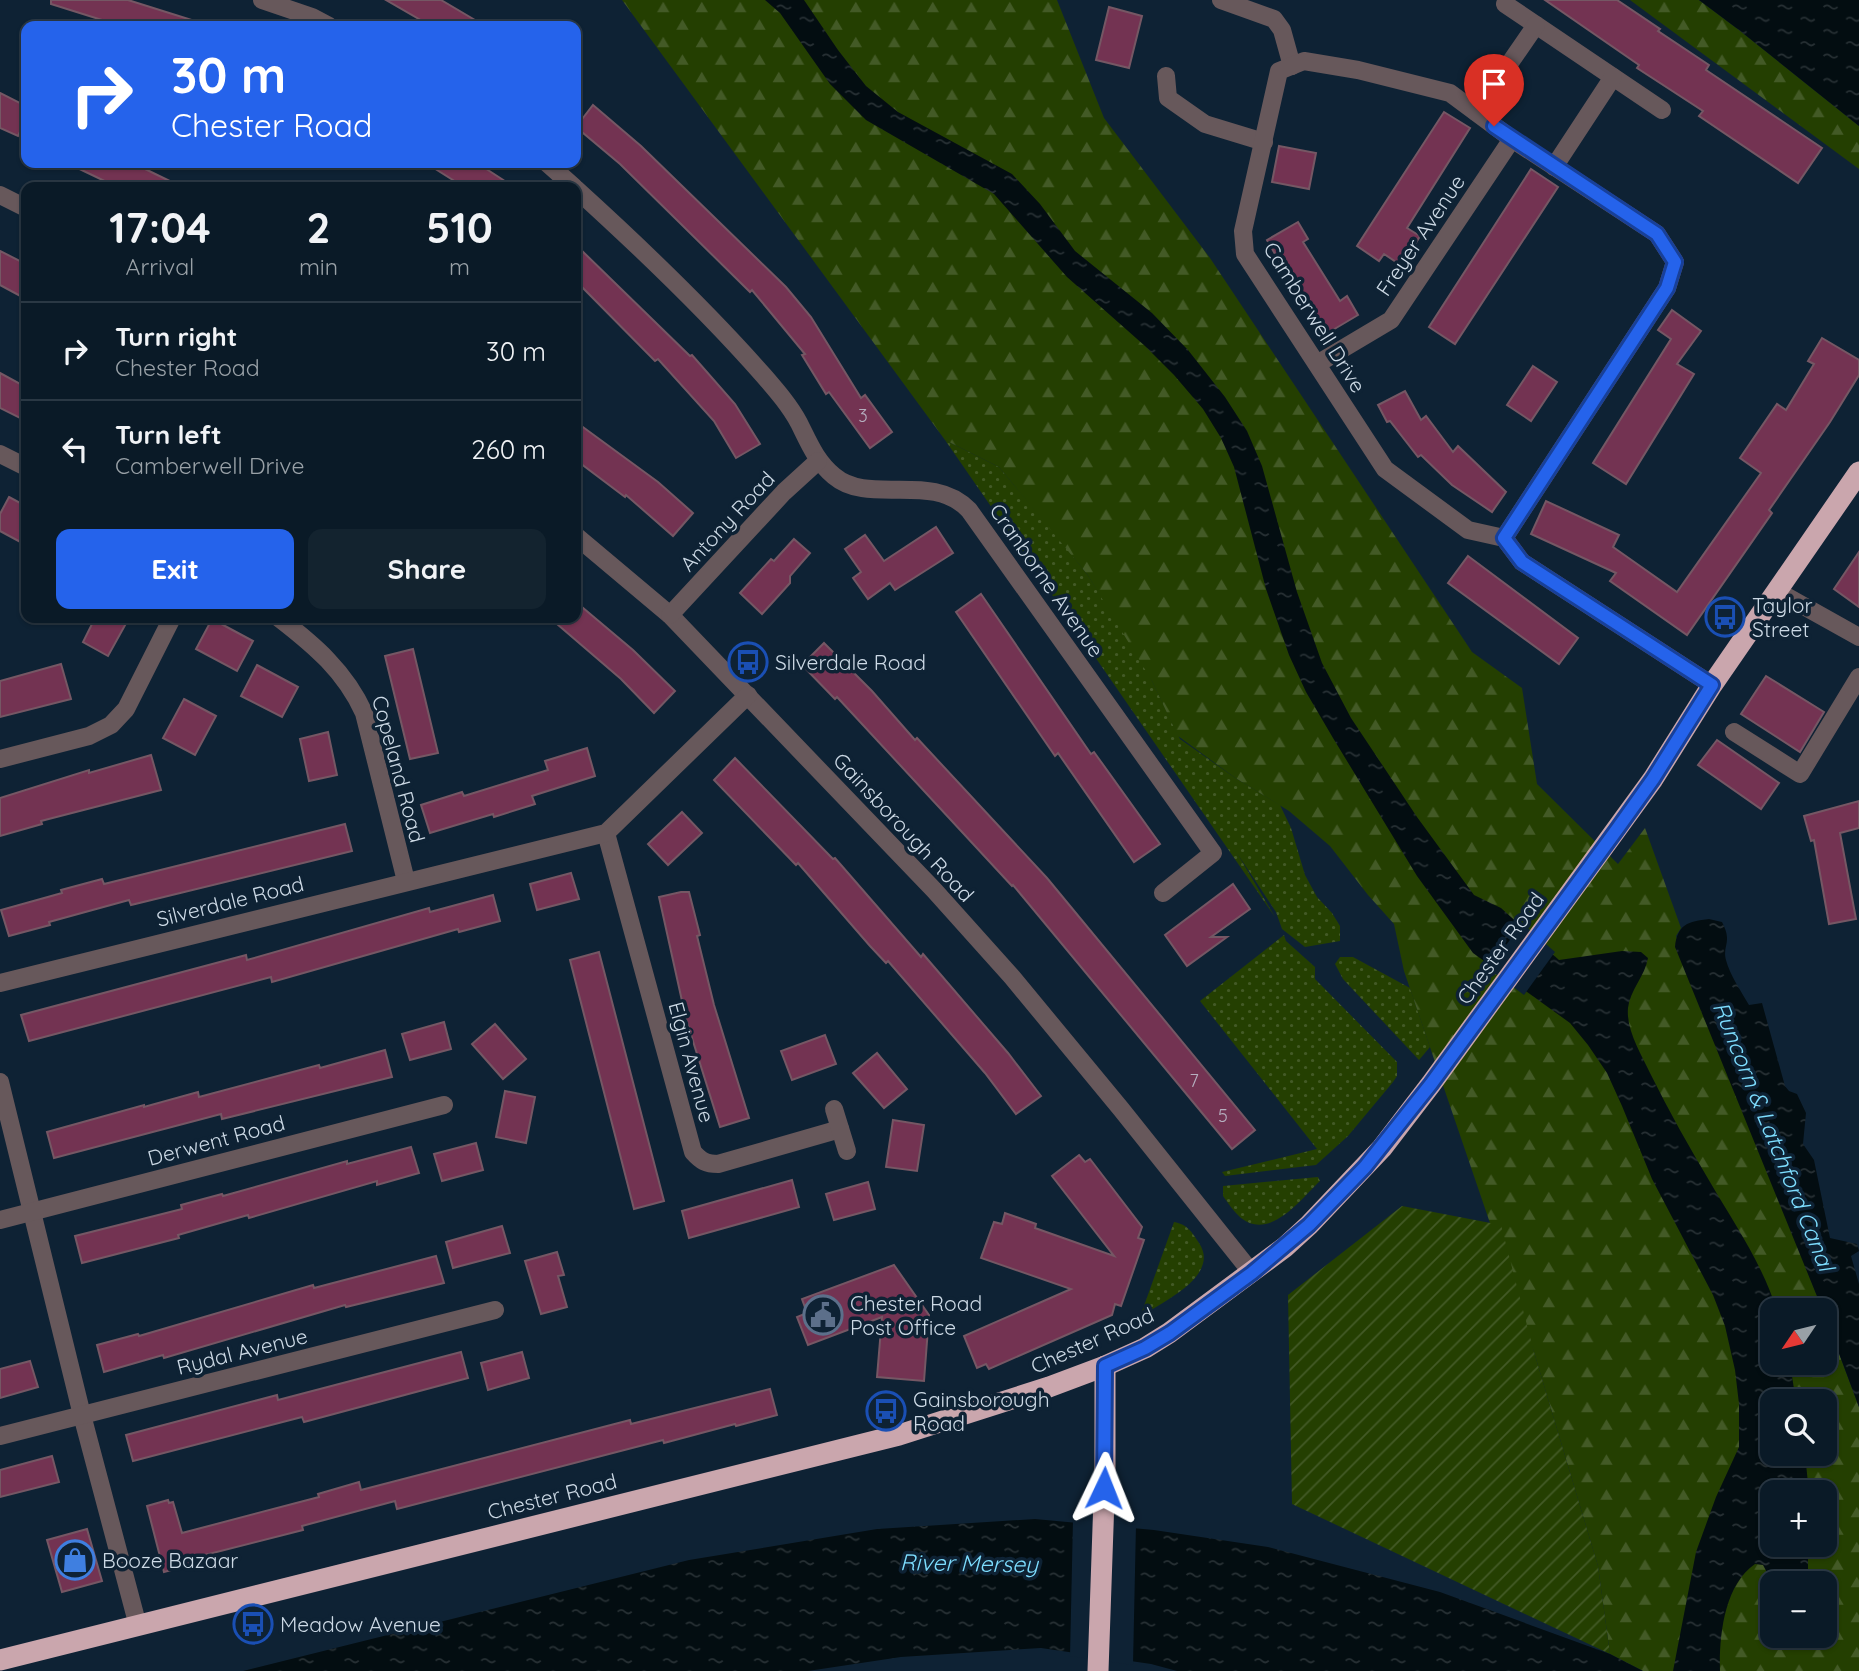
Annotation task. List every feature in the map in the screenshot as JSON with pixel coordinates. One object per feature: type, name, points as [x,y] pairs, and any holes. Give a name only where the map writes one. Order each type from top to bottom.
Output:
[{"type":"highway","name":"Chester Road","points":[[0,1660],[899,1435],[1001,1404],[1105,1366],[1170,1333],[1252,1273],[1309,1225],[1365,1167],[1438,1076],[1653,779],[1712,685],[1859,472]]},
{"type":"highway","points":[[1098,1671],[1105,1366]]},
{"type":"street","points":[[262,0],[320,21]]},
{"type":"street","points":[[1221,0],[1274,19],[1282,30],[1292,66],[1304,61],[1450,93],[1512,139],[1657,234],[1675,262],[1667,288],[1504,538],[1522,562],[1712,685]]},
{"type":"street","points":[[1505,4],[1662,110]]},
{"type":"street","points":[[1476,113],[1536,25]]},
{"type":"street","name":"Camberwell Drive","points":[[1292,66],[1279,71],[1243,231],[1245,254],[1385,469],[1468,530],[1504,538]]},
{"type":"street","points":[[1166,76],[1168,98],[1205,124],[1264,142]]},
{"type":"street","points":[[1554,167],[1613,77]]},
{"type":"street","name":"Freyer Avenue","points":[[1317,364],[1391,320],[1512,139]]},
{"type":"street","name":"Cranborne Avenue","points":[[553,168],[568,182]]},
{"type":"street","name":"Cranborne Avenue","points":[[581,193],[643,250],[764,376],[788,405],[818,461],[834,477],[856,487],[941,493],[961,501],[969,510],[1213,853],[1163,893]]},
{"type":"street","points":[[0,195],[21,206]]},
{"type":"street","points":[[0,454],[21,464]]},
{"type":"street","name":"Antony Road","points":[[670,615],[783,492],[818,461]]},
{"type":"street","name":"Gainsborough Road","points":[[581,540],[670,615],[934,890],[1012,977],[1252,1273]]},
{"type":"street","points":[[1777,591],[1859,637]]},
{"type":"street","points":[[0,759],[89,736],[111,725],[126,709],[169,623]]},
{"type":"street","name":"Copeland Road","points":[[286,623],[335,665],[356,695],[364,713],[406,881]]},
{"type":"street","points":[[1734,732],[1800,774],[1859,677]]},
{"type":"street","points":[[606,833],[748,695]]},
{"type":"street","name":"Silverdale Road","points":[[0,983],[606,833]]},
{"type":"street","name":"Elgin Avenue","points":[[606,833],[694,1152],[700,1160],[708,1164],[718,1164],[840,1129]]},
{"type":"street","points":[[0,1082],[82,1415],[138,1626]]},
{"type":"street","name":"Derwent Road","points":[[0,1220],[444,1105]]},
{"type":"street","points":[[834,1109],[847,1151]]},
{"type":"street","name":"Rydal Avenue","points":[[0,1436],[495,1310]]},
{"type":"green space","points":[[622,0],[1057,0],[1104,118],[1210,258],[1472,652],[1522,688],[1537,784],[1618,864],[1645,828],[1681,928],[1676,936],[1818,1298],[1760,1298],[1760,1376],[1838,1376],[1838,1351],[1859,1407],[1859,1671],[1643,1671],[1610,1654],[1598,1566],[1534,1352],[1404,971],[1394,924],[1330,846],[1289,811],[1234,777],[1178,736],[1152,681],[1087,574],[999,467],[945,440]]},
{"type":"green space","points":[[1630,0],[1699,0],[1859,126],[1859,169]]},
{"type":"green space","points":[[945,440],[999,467],[1087,574],[1143,662],[1180,739],[1280,805],[1291,828],[1305,875],[1317,897],[1340,926],[1340,941],[1305,947],[1282,929],[1276,912],[1237,853],[1275,917]]},
{"type":"green space","points":[[1284,935],[1286,941],[1315,967],[1315,979],[1397,1062],[1397,1076],[1348,1136],[1316,1165],[1225,1176],[1222,1172],[1317,1149],[1200,1001]]},
{"type":"green space","points":[[1340,957],[1353,957],[1410,988],[1430,1047],[1419,1060],[1343,979],[1335,964]]},
{"type":"green space","points":[[1318,1177],[1320,1181],[1294,1207],[1274,1221],[1263,1224],[1252,1224],[1241,1218],[1223,1196],[1223,1186]]},
{"type":"green space","points":[[1402,1206],[1501,1225],[1534,1352],[1598,1566],[1610,1654],[1292,1504],[1288,1295]]},
{"type":"green space","points":[[1174,1222],[1189,1229],[1199,1243],[1204,1255],[1202,1266],[1186,1287],[1140,1317]]},
{"type":"water","points":[[765,0],[804,0],[866,86],[898,112],[1012,174],[1040,204],[1075,251],[1152,313],[1188,350],[1225,397],[1247,431],[1262,466],[1297,592],[1322,663],[1351,718],[1417,817],[1474,895],[1501,908],[1559,960],[1622,951],[1641,952],[1648,958],[1629,1001],[1628,1016],[1632,1033],[1672,1115],[1747,1245],[1771,1294],[1772,1298],[1760,1298],[1760,1376],[1792,1376],[1794,1389],[1760,1389],[1760,1466],[1806,1466],[1808,1480],[1760,1480],[1760,1557],[1808,1557],[1808,1571],[1766,1571],[1763,1565],[1755,1564],[1745,1573],[1730,1598],[1722,1628],[1720,1671],[1673,1671],[1696,1552],[1716,1497],[1739,1447],[1739,1404],[1735,1370],[1725,1326],[1713,1295],[1652,1179],[1607,1073],[1570,1023],[1473,953],[1417,876],[1333,738],[1306,692],[1289,655],[1266,589],[1234,467],[1221,438],[1203,409],[1145,346],[1067,277],[994,194],[866,120],[830,84],[780,13]]},
{"type":"water","points":[[1699,0],[1859,0],[1859,126],[1739,30]]},
{"type":"water","name":"Runcorn & Latchford Canal","points":[[1709,919],[1722,922],[1727,935],[1725,955],[1730,971],[1749,1005],[1762,1003],[1785,1086],[1797,1094],[1806,1113],[1803,1144],[1814,1160],[1830,1238],[1857,1244],[1859,1251],[1851,1256],[1859,1284],[1859,1407],[1838,1351],[1838,1298],[1818,1298],[1675,947],[1681,929],[1695,921]]},
{"type":"water","name":"River Mersey","points":[[1035,1519],[1154,1530],[1268,1547],[1440,1592],[1610,1654],[1643,1671],[1177,1671],[1151,1664],[1041,1648],[901,1657],[808,1671],[243,1671],[689,1560],[877,1529]]},
{"type":"pier","points":[[1522,923],[1555,952],[1524,995],[1489,969]]},
{"type":"pier","points":[[1073,1519],[1136,1525],[1133,1665],[1070,1656]]},
{"type":"building","points":[[51,0],[128,0],[195,21],[105,21],[51,4]]},
{"type":"building","points":[[386,0],[441,0],[477,21],[422,21]]},
{"type":"building","points":[[1545,0],[1617,0],[1709,65],[1706,70],[1822,148],[1798,183],[1699,116],[1703,111],[1637,68],[1639,65]]},
{"type":"building","points":[[1109,7],[1142,16],[1129,68],[1096,60]]},
{"type":"building","points":[[0,93],[21,104],[21,130],[18,136],[0,128]]},
{"type":"building","points":[[593,105],[641,146],[786,287],[811,317],[861,398],[865,395],[892,432],[870,448],[829,392],[826,394],[802,355],[805,354],[752,290],[750,292],[620,164],[581,131],[581,121]]},
{"type":"building","points":[[1444,112],[1470,128],[1407,228],[1420,236],[1402,266],[1384,254],[1379,261],[1357,246]]},
{"type":"building","points":[[1279,146],[1316,153],[1309,189],[1272,182]]},
{"type":"building","points":[[77,168],[143,168],[172,182],[107,182]]},
{"type":"building","points":[[434,168],[485,168],[506,182],[456,182]]},
{"type":"building","points":[[1531,169],[1558,187],[1455,344],[1429,327]]},
{"type":"building","points":[[1298,222],[1308,239],[1303,242],[1340,301],[1347,296],[1358,315],[1326,334],[1267,240]]},
{"type":"building","points":[[581,250],[690,356],[692,355],[735,404],[760,444],[736,458],[714,421],[658,359],[655,361],[581,286]]},
{"type":"building","points":[[0,251],[21,262],[21,296],[0,285]]},
{"type":"building","points":[[1672,310],[1701,331],[1677,364],[1694,374],[1626,484],[1593,463],[1671,339],[1658,330]]},
{"type":"building","points":[[1822,338],[1859,360],[1859,375],[1769,510],[1772,513],[1687,635],[1610,581],[1616,573],[1531,534],[1546,501],[1619,535],[1613,547],[1677,592],[1761,473],[1740,458],[1777,404],[1786,410],[1814,364],[1808,361]]},
{"type":"building","points":[[1533,366],[1557,382],[1531,421],[1507,405]]},
{"type":"building","points":[[0,373],[21,384],[21,418],[0,408]]},
{"type":"building","points":[[1405,391],[1421,420],[1426,416],[1453,452],[1458,446],[1506,492],[1492,512],[1452,485],[1421,455],[1418,457],[1390,421],[1387,422],[1378,405]]},
{"type":"building","points":[[581,426],[658,482],[693,513],[673,536],[626,495],[625,497],[581,464]]},
{"type":"building","points":[[9,497],[21,503],[21,542],[0,531],[0,514]]},
{"type":"building","points":[[936,527],[953,553],[895,590],[890,583],[868,599],[853,578],[861,572],[845,549],[865,535],[884,561]]},
{"type":"building","points":[[794,539],[810,553],[790,576],[790,583],[762,614],[740,593],[771,559],[774,561]]},
{"type":"building","points":[[1859,552],[1859,607],[1834,589]]},
{"type":"building","points":[[1468,556],[1578,638],[1559,664],[1448,583]]},
{"type":"building","points":[[981,594],[1091,754],[1094,752],[1160,844],[1134,862],[1058,753],[1055,756],[956,612]]},
{"type":"building","points":[[581,606],[633,650],[675,691],[654,713],[621,679],[556,623],[581,623]]},
{"type":"building","points":[[92,623],[126,623],[108,656],[83,642]]},
{"type":"building","points":[[210,623],[219,623],[253,641],[237,671],[196,649]]},
{"type":"building","points":[[824,643],[1047,878],[1255,1130],[1232,1149],[1013,885],[837,697],[835,699],[802,665]]},
{"type":"building","points":[[413,649],[438,753],[410,759],[385,656]]},
{"type":"building","points":[[61,664],[71,699],[0,717],[0,681]]},
{"type":"building","points":[[257,665],[298,687],[282,717],[241,696]]},
{"type":"building","points":[[1766,676],[1824,712],[1800,752],[1741,714]]},
{"type":"building","points":[[184,699],[216,716],[195,755],[163,738]]},
{"type":"building","points":[[328,732],[337,775],[309,781],[300,739]]},
{"type":"building","points":[[1717,740],[1779,783],[1761,809],[1698,765]]},
{"type":"building","points":[[587,748],[595,776],[532,796],[535,804],[430,833],[421,805],[462,792],[464,796],[548,770],[545,761]]},
{"type":"building","points":[[151,755],[161,790],[41,821],[42,824],[0,836],[0,798],[89,770],[89,773]]},
{"type":"building","points":[[735,758],[833,859],[835,858],[921,957],[923,954],[1008,1053],[1041,1096],[1016,1114],[985,1073],[888,961],[886,963],[870,946],[798,863],[796,865],[714,780]]},
{"type":"building","points":[[1859,801],[1859,828],[1840,833],[1856,919],[1829,924],[1814,840],[1811,841],[1804,816]]},
{"type":"building","points":[[682,812],[702,833],[668,865],[648,844]]},
{"type":"building","points":[[345,824],[352,851],[131,905],[129,900],[9,936],[1,910],[102,879],[104,884]]},
{"type":"building","points":[[571,873],[579,899],[537,910],[530,884]]},
{"type":"building","points":[[1233,884],[1250,909],[1211,937],[1227,937],[1187,966],[1165,935]]},
{"type":"building","points":[[689,892],[714,1005],[749,1118],[720,1127],[686,1019],[659,897]]},
{"type":"building","points":[[493,895],[500,921],[459,932],[458,929],[272,982],[271,977],[29,1041],[21,1015],[246,955],[247,960],[429,908],[430,912]]},
{"type":"building","points":[[599,952],[664,1201],[634,1209],[570,960]]},
{"type":"building","points":[[444,1022],[451,1049],[410,1060],[402,1034]]},
{"type":"building","points":[[495,1024],[526,1059],[503,1079],[472,1044]]},
{"type":"building","points":[[825,1035],[836,1064],[792,1080],[781,1051]]},
{"type":"building","points":[[385,1050],[392,1077],[222,1119],[221,1114],[54,1158],[47,1132],[144,1105],[198,1092],[199,1097]]},
{"type":"building","points":[[877,1053],[907,1089],[884,1108],[853,1073]]},
{"type":"building","points":[[505,1091],[535,1097],[526,1143],[496,1137]]},
{"type":"building","points":[[893,1120],[924,1125],[917,1171],[886,1167]]},
{"type":"building","points":[[476,1143],[483,1170],[442,1181],[434,1154]]},
{"type":"building","points":[[411,1147],[419,1173],[377,1185],[377,1181],[249,1218],[248,1215],[178,1235],[179,1238],[82,1263],[75,1236],[182,1209],[181,1205],[222,1194],[223,1196],[347,1161],[347,1164]]},
{"type":"building","points":[[1079,1155],[1085,1162],[1090,1159],[1142,1227],[1138,1238],[1144,1240],[1121,1306],[1115,1304],[1112,1315],[989,1369],[986,1364],[977,1368],[964,1336],[1071,1289],[981,1258],[994,1222],[1002,1224],[1005,1213],[1036,1224],[1035,1228],[1114,1256],[1052,1176]]},
{"type":"building","points":[[792,1180],[799,1207],[689,1238],[682,1211]]},
{"type":"building","points":[[868,1182],[875,1209],[834,1220],[826,1194]]},
{"type":"building","points":[[502,1226],[510,1253],[453,1268],[446,1242]]},
{"type":"building","points":[[557,1252],[564,1275],[558,1276],[567,1307],[541,1314],[525,1261]]},
{"type":"building","points":[[436,1256],[444,1283],[346,1307],[345,1305],[164,1358],[163,1355],[104,1372],[97,1345],[138,1334],[139,1336],[313,1285],[314,1288]]},
{"type":"building","points":[[894,1265],[929,1315],[924,1381],[877,1377],[882,1317],[808,1345],[797,1317],[807,1313],[802,1299]]},
{"type":"building","points":[[461,1352],[468,1378],[304,1422],[302,1417],[133,1461],[126,1435],[277,1395],[278,1400]]},
{"type":"building","points":[[522,1352],[529,1378],[488,1390],[481,1363]]},
{"type":"building","points":[[30,1361],[38,1387],[0,1398],[0,1369]]},
{"type":"building","points":[[770,1389],[777,1415],[664,1443],[663,1440],[397,1509],[395,1501],[302,1526],[303,1530],[189,1559],[190,1565],[164,1572],[147,1506],[168,1500],[169,1503],[173,1502],[182,1533],[319,1497],[318,1494],[359,1482],[361,1490],[630,1420],[631,1424]]},
{"type":"building","points":[[52,1456],[59,1482],[0,1497],[0,1470]]},
{"type":"building","name":"Booze Bazaar","points":[[87,1529],[102,1581],[62,1592],[47,1540]]},
{"type":"place","name":"Taylor Street","points":[[1725,617]]},
{"type":"place","name":"Silverdale Road","points":[[748,662]]},
{"type":"place","name":"Chester Road Post Office","points":[[823,1315]]},
{"type":"place","name":"Gainsborough Road","points":[[886,1411]]},
{"type":"place","name":"Booze Bazaar","points":[[75,1560]]},
{"type":"place","name":"Meadow Avenue","points":[[253,1624]]},
{"type":"route","points":[[1104,1488],[1105,1366],[1170,1333],[1252,1273],[1309,1225],[1382,1148],[1653,779],[1712,685],[1522,562],[1504,538],[1667,288],[1675,262],[1657,234],[1494,126]]}]
